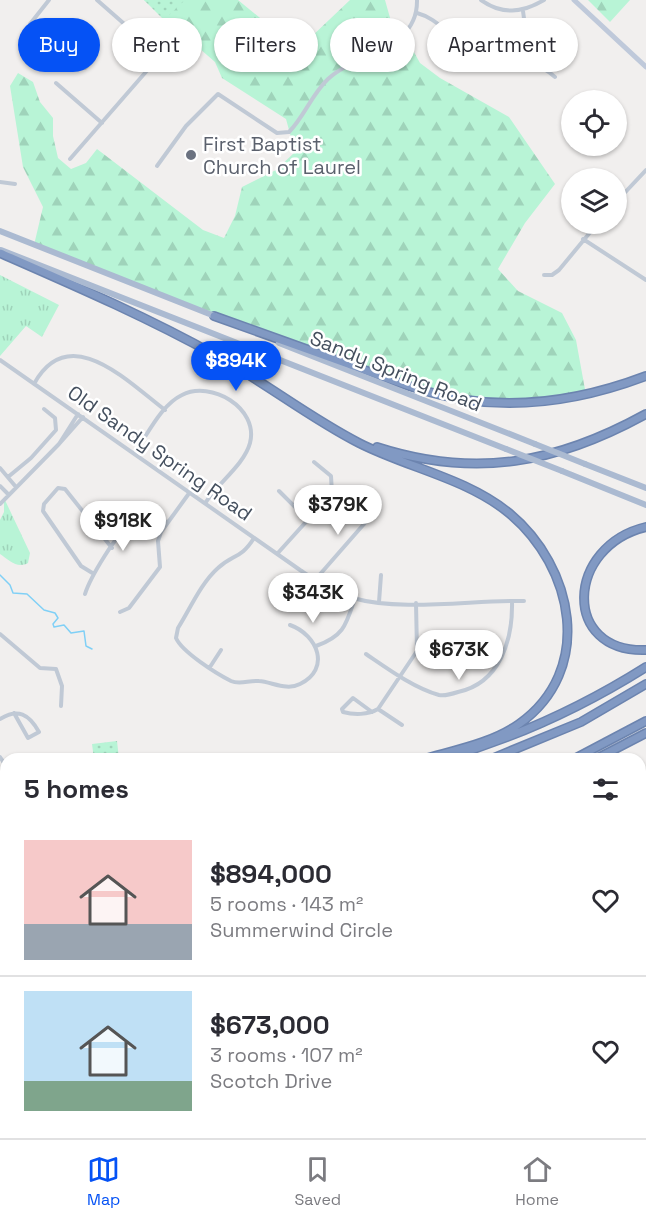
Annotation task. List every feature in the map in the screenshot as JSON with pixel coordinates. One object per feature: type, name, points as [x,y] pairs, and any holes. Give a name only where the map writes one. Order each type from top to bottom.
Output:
[{"type":"highway","points":[[0,251],[188,341],[259,381],[326,424],[374,450],[469,488],[498,505],[526,529],[543,552],[564,596],[568,630],[566,656],[552,688],[538,708],[518,724],[499,735],[443,753]]},
{"type":"highway","points":[[214,316],[396,382],[468,400],[516,403],[564,399],[609,389],[646,376]]},
{"type":"highway","points":[[326,424],[394,453],[437,462],[478,465],[523,461],[558,453],[601,438],[646,414]]},
{"type":"highway","points":[[646,527],[621,537],[603,551],[586,575],[583,593],[590,622],[602,636],[627,649],[646,650]]},
{"type":"highway","points":[[461,753],[549,721],[599,696],[646,667]]},
{"type":"highway","points":[[506,753],[581,722],[646,684]]},
{"type":"highway","points":[[585,753],[646,721]]},
{"type":"highway","points":[[608,753],[646,733]]},
{"type":"highway","points":[[611,753],[646,738]]},
{"type":"main road","name":"Sandy Spring Road","points":[[0,231],[646,488]]},
{"type":"main road","name":"Sandy Spring Road","points":[[0,251],[646,505]]},
{"type":"street","points":[[35,18],[49,0]]},
{"type":"street","points":[[70,159],[158,58],[154,50],[96,0]]},
{"type":"street","points":[[157,166],[186,126],[219,94],[277,133],[289,132],[330,78],[349,63],[385,49],[401,38],[417,13],[417,0]]},
{"type":"street","points":[[481,0],[504,11],[523,11],[544,0]]},
{"type":"street","points":[[574,0],[646,66]]},
{"type":"street","points":[[523,11],[524,18]]},
{"type":"street","points":[[417,13],[430,18]]},
{"type":"street","points":[[82,47],[93,60],[85,68],[73,54],[82,47]]},
{"type":"street","points":[[550,72],[555,76]]},
{"type":"street","points":[[56,82],[102,123]]},
{"type":"street","points":[[627,190],[646,170]]},
{"type":"street","points":[[0,182],[15,184]]},
{"type":"street","points":[[544,275],[552,275],[588,234]]},
{"type":"street","points":[[583,239],[646,280]]},
{"type":"street","points":[[34,384],[45,369],[60,357],[81,355],[102,364],[165,410]]},
{"type":"street","name":"Old Sandy Spring Road","points":[[0,360],[135,452],[315,580],[355,598],[379,602],[524,601]]},
{"type":"street","points":[[135,452],[165,410],[181,396],[202,391],[223,397],[247,416],[251,433],[248,449],[206,502]]},
{"type":"street","points":[[8,477],[50,438],[57,424],[53,416],[44,409]]},
{"type":"street","points":[[59,444],[78,414]]},
{"type":"street","points":[[0,504],[83,417]]},
{"type":"street","points":[[50,438],[59,444]]},
{"type":"street","points":[[278,554],[333,489],[331,476],[314,462]]},
{"type":"street","points":[[0,468],[16,487]]},
{"type":"street","points":[[0,486],[8,494]]},
{"type":"street","points":[[94,574],[81,566],[44,511],[44,504],[58,488],[65,489],[112,548]]},
{"type":"street","points":[[279,491],[308,520]]},
{"type":"street","points":[[120,612],[129,608],[160,567],[158,541],[168,522],[190,492]]},
{"type":"street","points":[[315,580],[378,508]]},
{"type":"street","points":[[85,594],[94,574],[126,528],[133,523],[151,520],[168,522]]},
{"type":"street","points":[[255,538],[244,553],[214,572],[177,632],[176,638],[182,648],[235,682],[259,681],[295,686],[304,682],[314,670],[317,659],[316,646],[305,631],[290,625]]},
{"type":"street","points":[[379,602],[381,575]]},
{"type":"street","points":[[316,646],[331,640],[342,631],[355,598]]},
{"type":"street","points":[[366,654],[401,676],[443,695],[474,688],[497,667],[503,657],[511,620],[512,601]]},
{"type":"street","points":[[372,712],[353,698],[342,709],[343,712],[351,714],[372,712],[378,709],[417,651],[416,603]]},
{"type":"street","points":[[0,634],[40,668],[52,667],[57,671],[62,686],[61,706]]},
{"type":"street","points":[[210,667],[221,650]]},
{"type":"street","points":[[378,709],[402,725]]},
{"type":"street","points":[[0,719],[14,713],[28,717],[39,732],[28,738],[14,713]]},
{"type":"green space","points":[[144,0],[238,0],[260,18],[214,18],[214,61],[202,51],[202,18],[165,18]]},
{"type":"green space","points":[[144,0],[185,0],[166,18],[162,18]]},
{"type":"green space","points":[[350,0],[385,0],[390,18],[331,18]]},
{"type":"green space","points":[[588,0],[630,0],[610,22]]},
{"type":"green space","points":[[330,19],[330,72],[415,72],[415,54],[420,63],[427,68],[427,72],[432,72],[509,117],[555,184],[525,223],[498,269],[518,291],[562,313],[576,340],[586,395],[542,402],[467,400],[396,382],[34,245],[43,207],[23,167],[10,86],[18,73],[33,82],[40,102],[53,118],[53,136],[58,158],[71,169],[86,163],[97,149],[203,230],[224,238],[235,216],[242,187],[276,170],[295,152],[286,119],[222,78],[219,72],[318,72],[318,30]]},
{"type":"green space","points":[[0,275],[59,305],[42,337],[26,326],[0,356]]},
{"type":"green space","points":[[4,498],[30,553],[28,563],[24,565],[13,563],[0,554],[0,520],[4,512]]},
{"type":"green space","points":[[117,741],[118,753],[93,753],[92,744]]},
{"type":"waterway","points":[[0,575],[10,585],[13,593],[27,594],[44,610],[55,613],[58,618],[53,624],[54,627],[64,625],[71,633],[84,631],[86,646],[92,649]]},
{"type":"place","name":"First Baptist Church of Laurel","points":[[191,155]]}]
